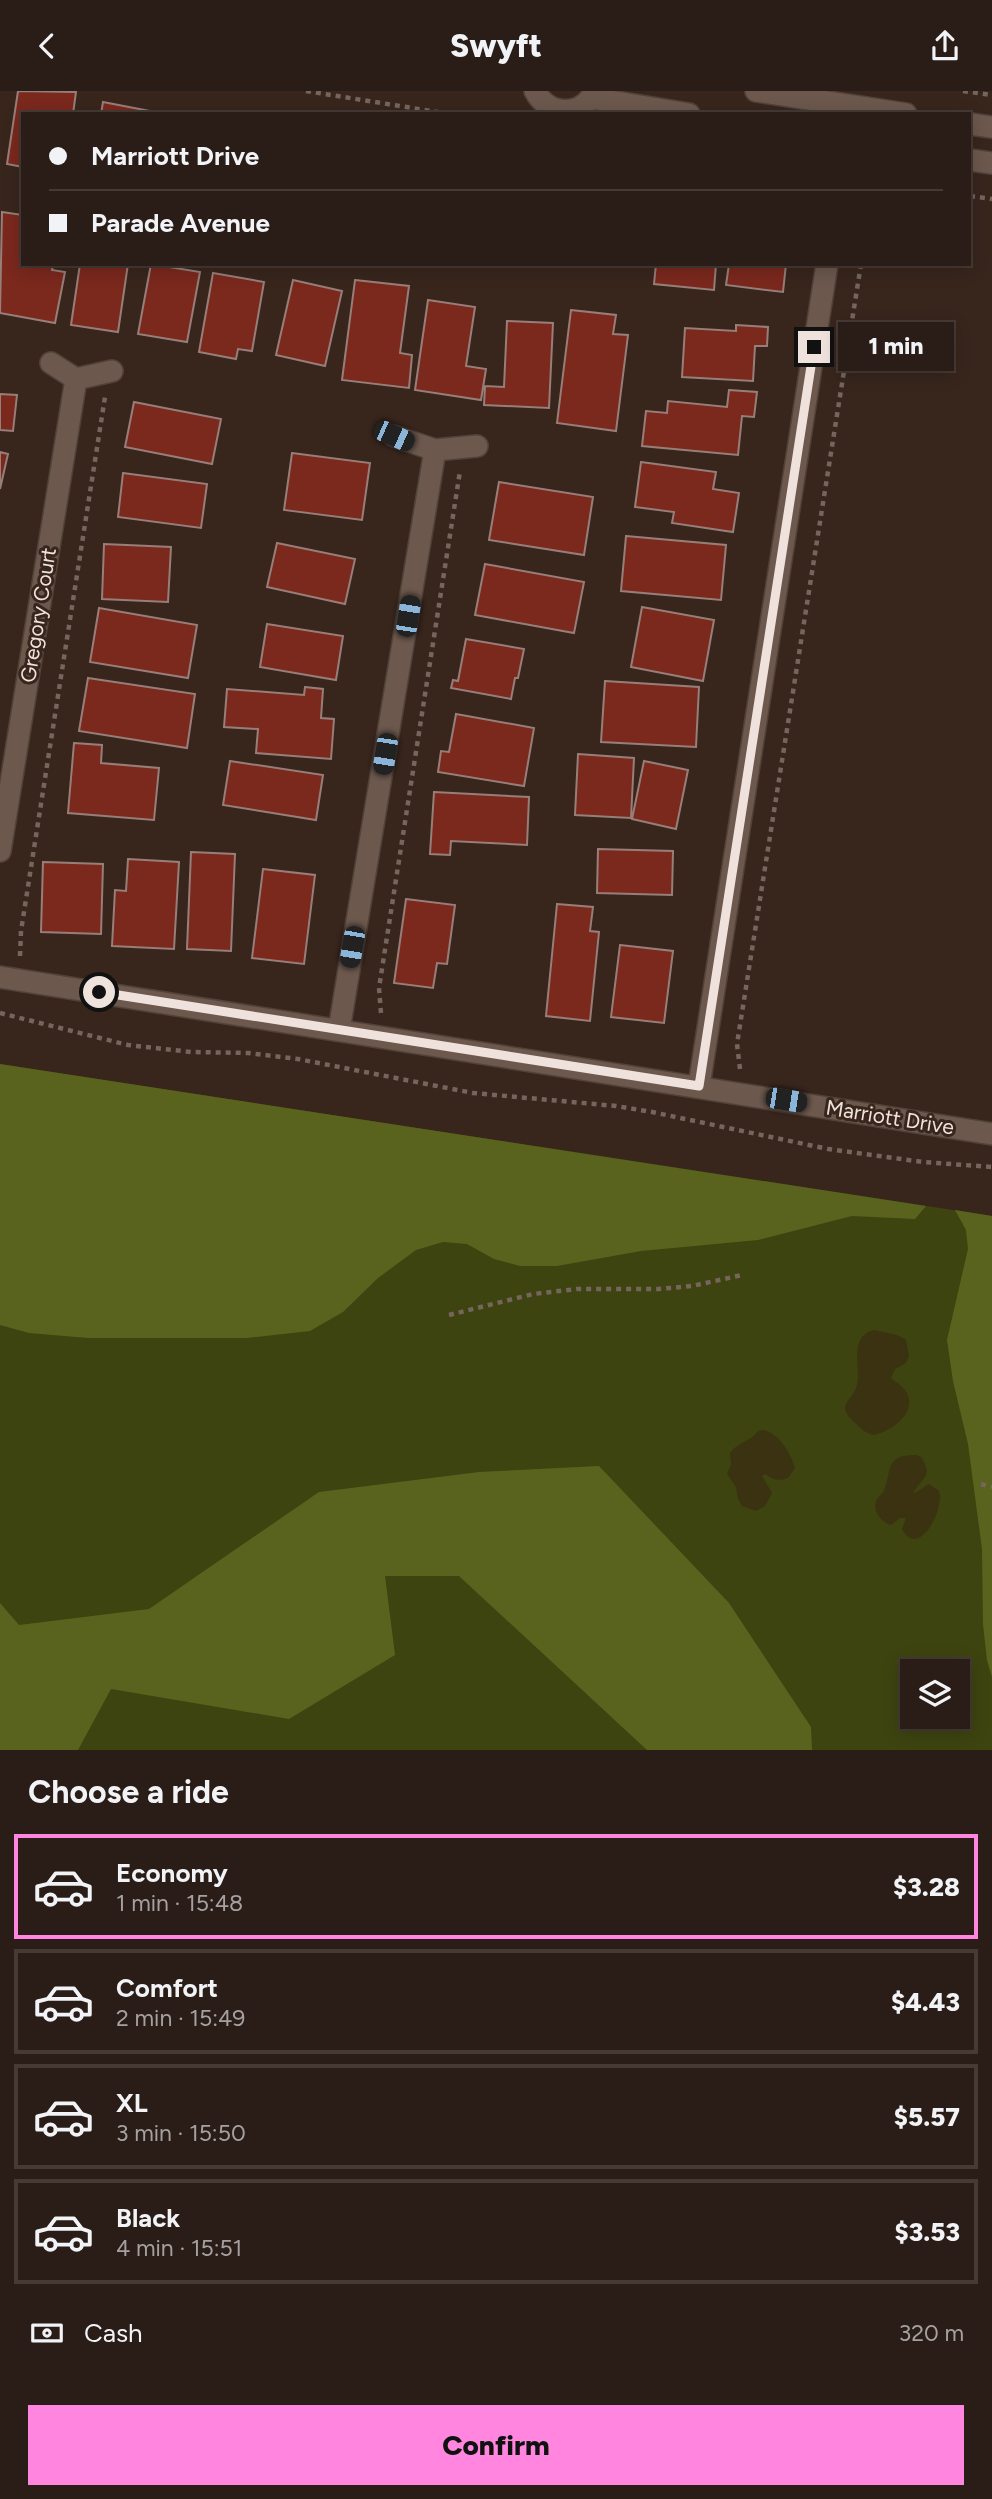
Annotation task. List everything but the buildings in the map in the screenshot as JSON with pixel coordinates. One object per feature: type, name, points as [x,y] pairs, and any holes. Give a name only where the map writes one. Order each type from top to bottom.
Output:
[{"type":"street","points":[[535,91],[546,105],[555,110],[575,110],[593,95],[678,112]]},
{"type":"street","points":[[756,91],[850,109],[884,112]]},
{"type":"street","points":[[971,124],[992,127]]},
{"type":"street","points":[[971,160],[992,163]]},
{"type":"street","points":[[699,1086],[827,266]]},
{"type":"street","points":[[51,363],[76,379],[109,371]]},
{"type":"street","name":"Gregory Court","points":[[0,851],[76,379]]},
{"type":"street","points":[[394,436],[435,450],[477,446]]},
{"type":"street","points":[[338,1030],[435,450]]},
{"type":"street","name":"Marriott Drive","points":[[10,978],[992,1134]]},
{"type":"path","points":[[306,91],[437,112]]},
{"type":"path","points":[[963,91],[992,95]]},
{"type":"path","points":[[971,196],[992,199]]},
{"type":"path","points":[[730,1127],[741,1078],[737,1044],[861,266]]},
{"type":"path","points":[[14,1016],[10,978],[21,932],[109,371]]},
{"type":"path","points":[[378,1036],[381,1020],[379,988],[460,470]]},
{"type":"path","points":[[0,1013],[128,1045],[298,1059],[473,1093],[617,1106],[849,1152],[992,1167]]},
{"type":"path","points":[[449,1315],[533,1294],[577,1289],[681,1287],[742,1275]]},
{"type":"path","points":[[981,1484],[992,1487]]},
{"type":"green space","points":[[0,1064],[992,1216],[992,1750],[0,1750]]},
{"type":"green space","points":[[0,1064],[926,1206],[915,1219],[852,1216],[758,1240],[641,1251],[557,1266],[520,1266],[494,1259],[467,1244],[443,1242],[416,1250],[378,1278],[343,1312],[310,1331],[246,1338],[88,1338],[29,1333],[0,1325]]},
{"type":"green space","points":[[955,1210],[992,1216],[992,1677],[983,1624],[982,1549],[968,1444],[953,1381],[947,1340],[968,1249],[966,1230]]},
{"type":"green space","points":[[599,1466],[729,1603],[811,1727],[812,1750],[647,1750],[459,1576],[385,1576],[395,1655],[289,1719],[111,1689],[78,1750],[0,1750],[0,1603],[19,1625],[149,1609],[319,1492],[479,1472]]},
{"type":"sand","points":[[874,1330],[906,1340],[909,1356],[906,1363],[895,1369],[891,1378],[905,1390],[909,1402],[900,1421],[873,1435],[865,1432],[849,1417],[845,1407],[857,1385],[858,1346],[866,1333]]},
{"type":"sand","points":[[764,1430],[784,1445],[795,1468],[788,1478],[784,1479],[765,1474],[762,1476],[772,1493],[765,1506],[756,1511],[742,1506],[736,1487],[727,1474],[731,1464],[730,1453],[758,1431]]},
{"type":"sand","points":[[916,1455],[921,1457],[927,1470],[913,1494],[929,1484],[939,1491],[940,1499],[929,1529],[915,1539],[908,1537],[902,1529],[906,1518],[900,1518],[891,1525],[881,1518],[875,1503],[884,1491],[894,1461]]},
{"type":"route","points":[[99,992],[699,1086],[814,347]]}]
